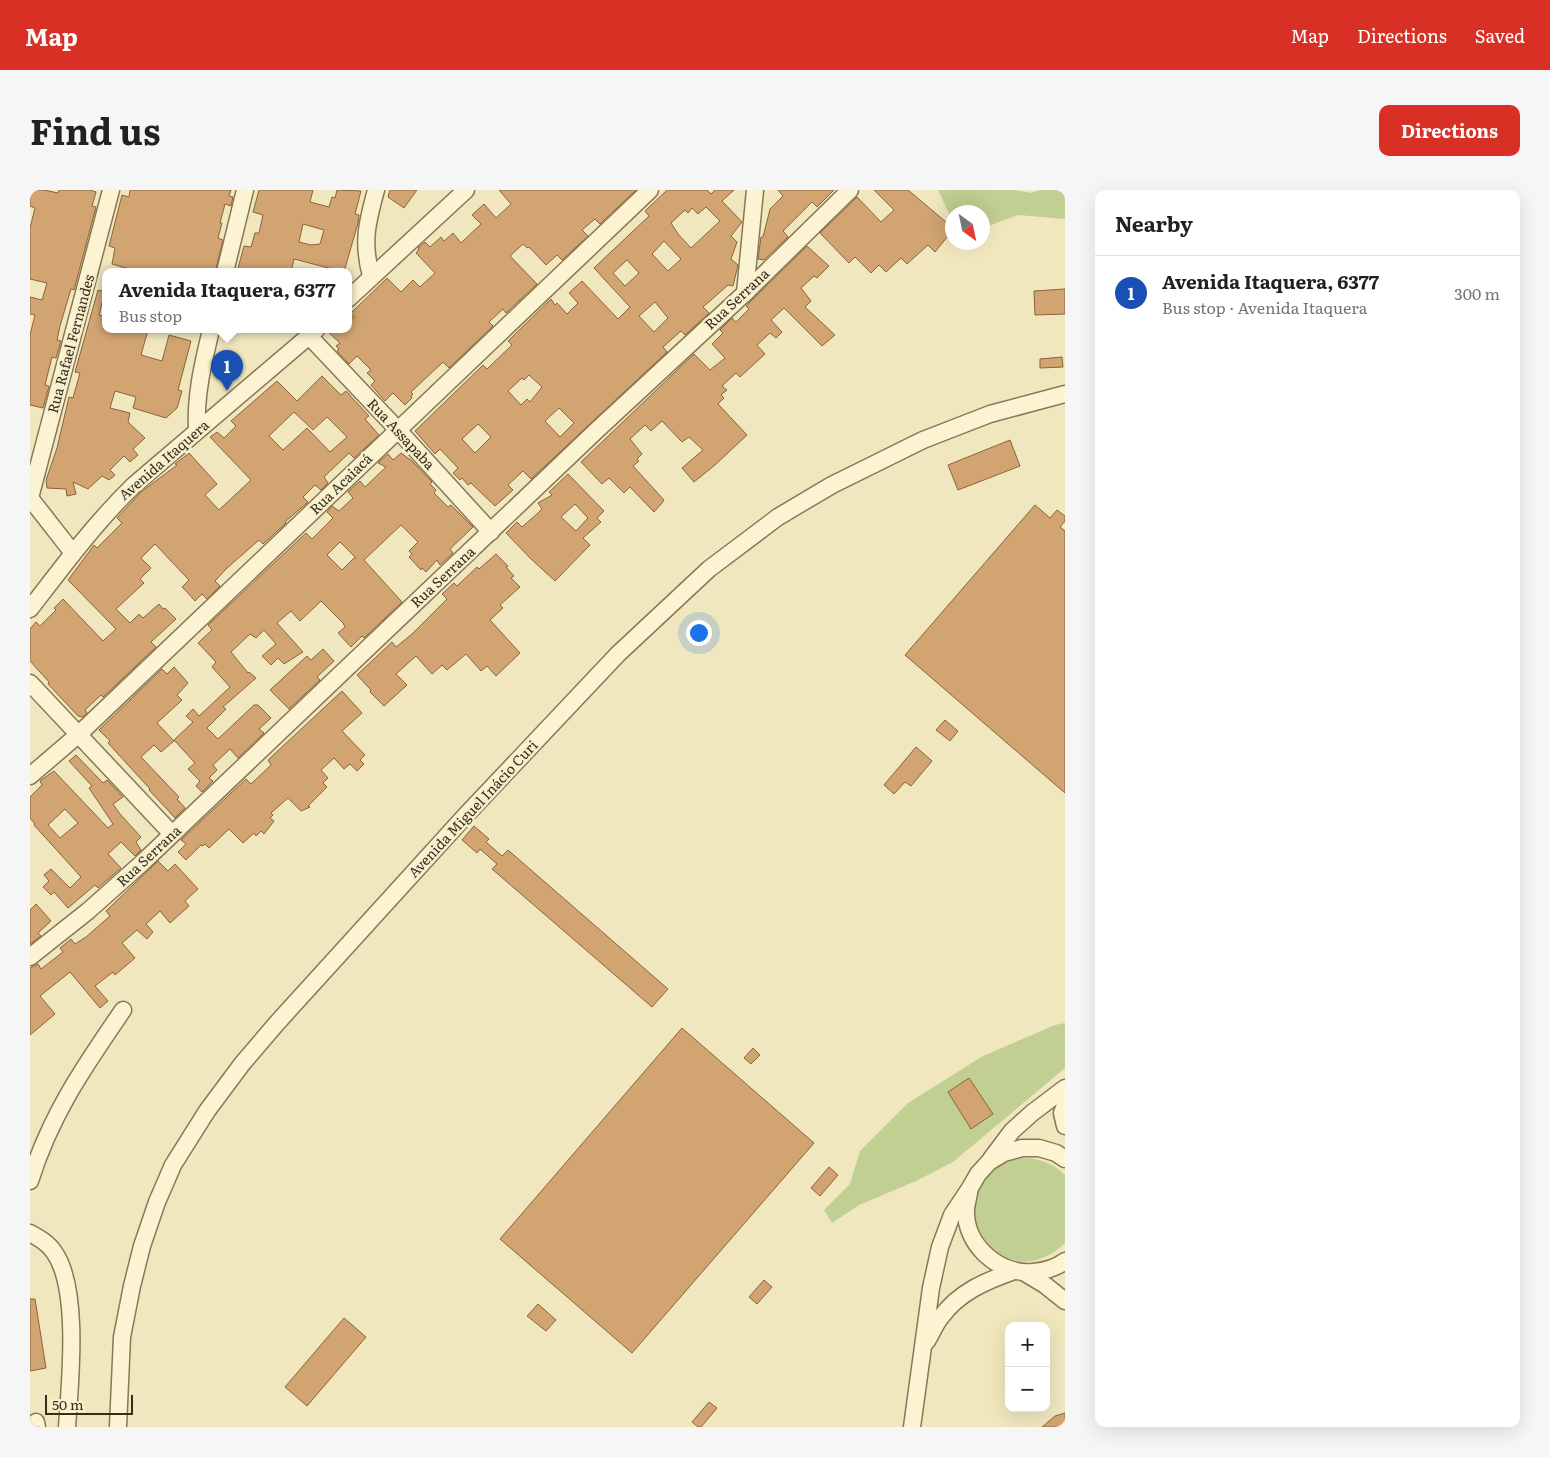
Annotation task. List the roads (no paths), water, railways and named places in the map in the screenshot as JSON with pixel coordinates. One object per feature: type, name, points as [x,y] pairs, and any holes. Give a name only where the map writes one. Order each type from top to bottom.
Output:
[{"type":"street","name":"Rua Rafael Fernandes","points":[[30,498],[111,190]]},
{"type":"street","points":[[226,268],[245,190]]},
{"type":"street","points":[[371,276],[366,259],[365,240],[368,219],[376,190]]},
{"type":"street","points":[[352,295],[466,190]]},
{"type":"street","name":"Rua Acaiacá","points":[[30,776],[78,734],[650,190]]},
{"type":"street","points":[[745,293],[755,190]]},
{"type":"street","name":"Rua Serrana","points":[[30,957],[94,906],[172,834],[597,430],[745,293],[850,190]]},
{"type":"street","points":[[196,431],[198,391],[210,333]]},
{"type":"street","name":"Rua Assapaba","points":[[313,333],[491,532]]},
{"type":"street","name":"Avenida Itaquera","points":[[30,609],[111,507],[196,431],[313,333]]},
{"type":"street","name":"Avenida Miguel Inácio Curi","points":[[118,1427],[122,1337],[132,1286],[157,1202],[173,1164],[206,1111],[277,1022],[466,815],[618,654],[710,569],[778,517],[832,485],[923,440],[990,414],[1065,394]]},
{"type":"street","points":[[30,498],[73,553]]},
{"type":"street","points":[[30,684],[172,834]]},
{"type":"street","points":[[30,1181],[42,1146],[65,1097],[123,1010]]},
{"type":"street","points":[[912,1427],[931,1288],[940,1246],[952,1215],[978,1174],[1012,1131],[1065,1088]]},
{"type":"street","points":[[1065,1105],[1062,1113],[1065,1126]]},
{"type":"street","points":[[989,1162],[1004,1153],[1022,1148],[1039,1148],[1056,1153],[1065,1159]]},
{"type":"street","points":[[970,1188],[966,1209],[969,1229],[978,1248],[993,1262],[1045,1285],[1065,1301]]},
{"type":"street","points":[[30,1233],[42,1239],[55,1253],[61,1265],[67,1286],[70,1310],[70,1366],[66,1427]]},
{"type":"street","points":[[921,1352],[940,1317],[968,1291],[990,1280],[1019,1272],[1044,1271],[1065,1261]]},
{"type":"place","name":"Avenida Itaquera, 6377","points":[[227,391]]}]
